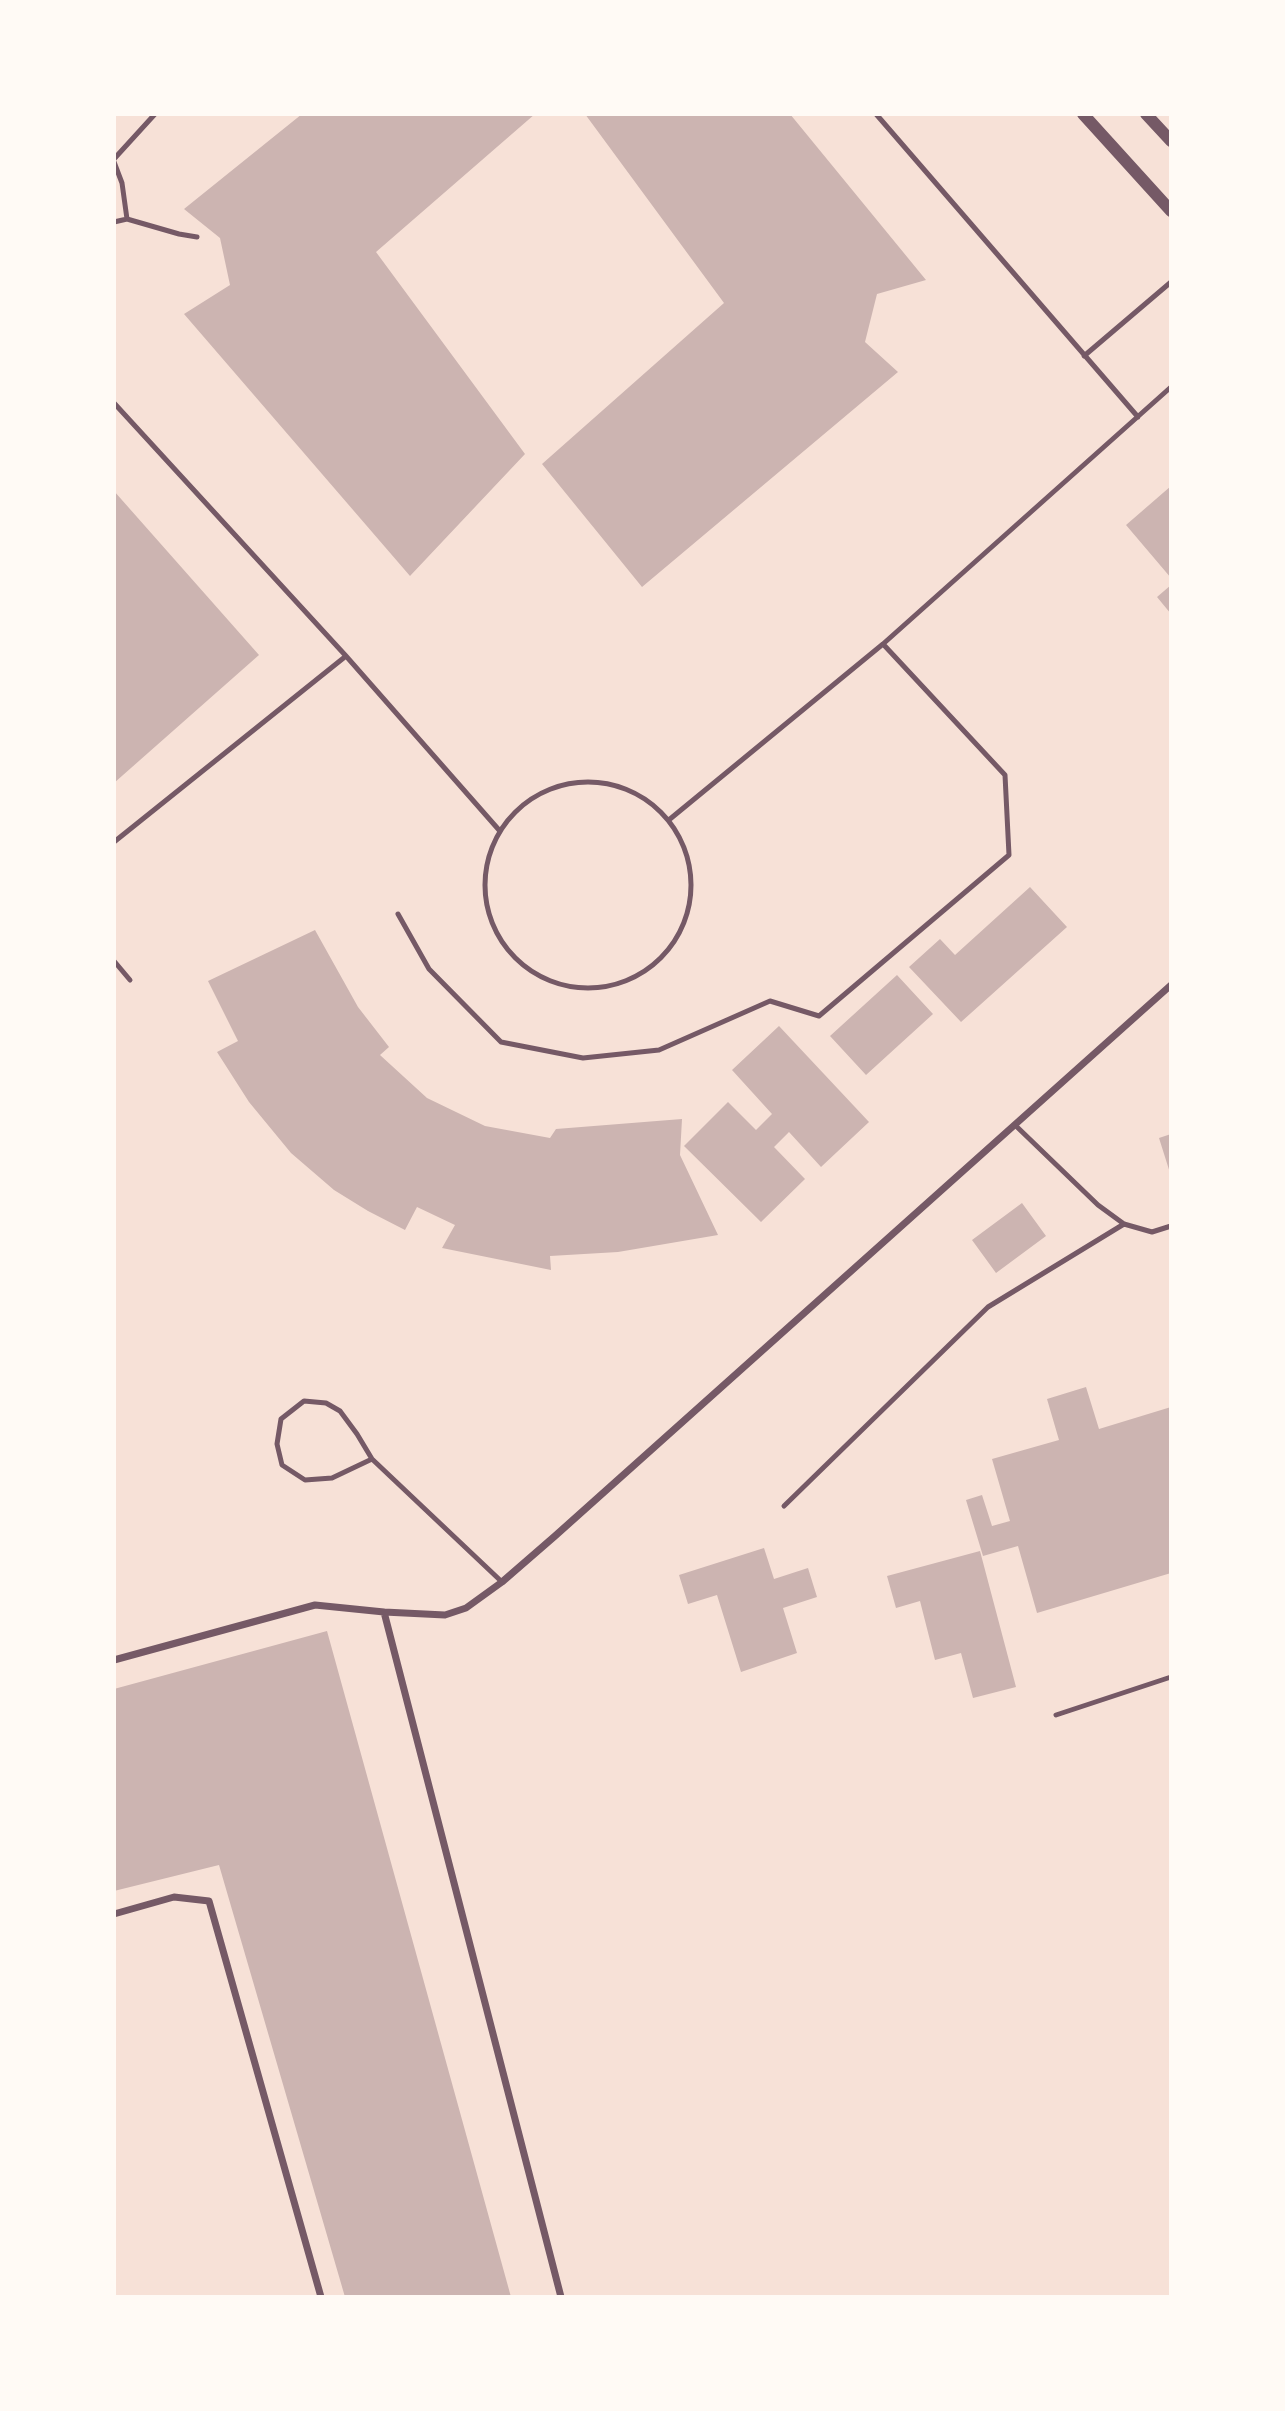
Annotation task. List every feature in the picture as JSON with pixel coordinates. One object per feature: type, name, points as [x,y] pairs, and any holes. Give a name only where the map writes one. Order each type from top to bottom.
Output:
[{"type":"street","points":[[1083,114],[1171,211]]},
{"type":"street","points":[[1146,114],[1171,141]]},
{"type":"street","points":[[114,1660],[315,1605],[445,1615],[466,1608],[502,1582],[1171,985]]},
{"type":"street","points":[[384,1612],[561,2297]]},
{"type":"street","points":[[114,1914],[174,1897],[209,1902],[321,2297]]},
{"type":"lane","points":[[127,219],[122,183],[114,161],[156,114]]},
{"type":"lane","points":[[876,114],[1138,417]]},
{"type":"lane","points":[[114,222],[127,219],[197,237]]},
{"type":"lane","points":[[1084,356],[1171,282]]},
{"type":"lane","points":[[670,819],[883,644],[1171,387]]},
{"type":"lane","points":[[114,403],[346,656],[499,830]]},
{"type":"lane","points":[[398,914],[429,969],[501,1042],[583,1058],[659,1050],[770,1000],[818,1016],[1009,855],[1005,775],[883,644]]},
{"type":"lane","points":[[114,842],[346,656]]},
{"type":"lane","points":[[581,781],[614,784],[645,798],[670,819],[693,881],[689,913],[675,944],[650,969],[618,985],[582,989],[547,981],[517,962],[495,934],[484,900],[485,864],[499,830],[520,806],[549,788],[581,781]]},
{"type":"lane","points":[[114,961],[130,980]]},
{"type":"lane","points":[[1015,1125],[1098,1205],[1124,1224],[1152,1232],[1171,1226]]},
{"type":"lane","points":[[784,1506],[988,1307],[1124,1224]]},
{"type":"lane","points":[[372,1459],[332,1478],[305,1480],[282,1465],[277,1444],[281,1419],[304,1401],[326,1403],[340,1411],[358,1434],[372,1459],[502,1582]]},
{"type":"lane","points":[[1056,1715],[1171,1676]]},
{"type":"building","points":[[302,114],[535,114],[376,252],[525,454],[410,576],[184,314],[230,285],[220,238],[184,209]]},
{"type":"building","points":[[585,114],[790,114],[926,280],[877,294],[865,342],[898,372],[642,587],[542,464],[724,303]]},
{"type":"building","points":[[1171,486],[1171,578],[1126,525]]},
{"type":"building","points":[[114,491],[259,655],[114,783]]},
{"type":"building","points":[[1171,585],[1171,614],[1157,597]]},
{"type":"building","points":[[1030,887],[1067,927],[961,1022],[909,967],[940,939],[955,955]]},
{"type":"building","points":[[315,930],[358,1007],[389,1047],[380,1055],[427,1098],[485,1126],[550,1138],[556,1129],[682,1119],[680,1155],[718,1235],[618,1252],[550,1256],[551,1270],[442,1248],[455,1225],[417,1207],[405,1230],[334,1190],[291,1153],[249,1102],[217,1052],[238,1041],[208,981]]},
{"type":"building","points":[[897,975],[933,1014],[866,1075],[830,1036]]},
{"type":"building","points":[[779,1026],[869,1122],[821,1167],[789,1132],[774,1147],[805,1179],[761,1222],[684,1146],[728,1102],[756,1130],[772,1114],[732,1070]]},
{"type":"building","points":[[1171,1134],[1171,1176],[1159,1138]]},
{"type":"building","points":[[1022,1203],[1046,1236],[996,1273],[972,1240]]},
{"type":"building","points":[[1086,1387],[1099,1429],[1171,1407],[1171,1573],[1037,1613],[1018,1546],[983,1556],[966,1500],[982,1495],[992,1526],[1010,1521],[992,1459],[1059,1440],[1047,1399]]},
{"type":"building","points":[[764,1548],[774,1579],[808,1568],[817,1597],[783,1608],[797,1653],[741,1672],[717,1595],[688,1604],[679,1575]]},
{"type":"building","points":[[980,1551],[1016,1687],[973,1698],[961,1653],[935,1660],[920,1601],[896,1608],[887,1576]]},
{"type":"building","points":[[327,1631],[511,2297],[345,2297],[219,1865],[114,1891],[114,1689]]}]
